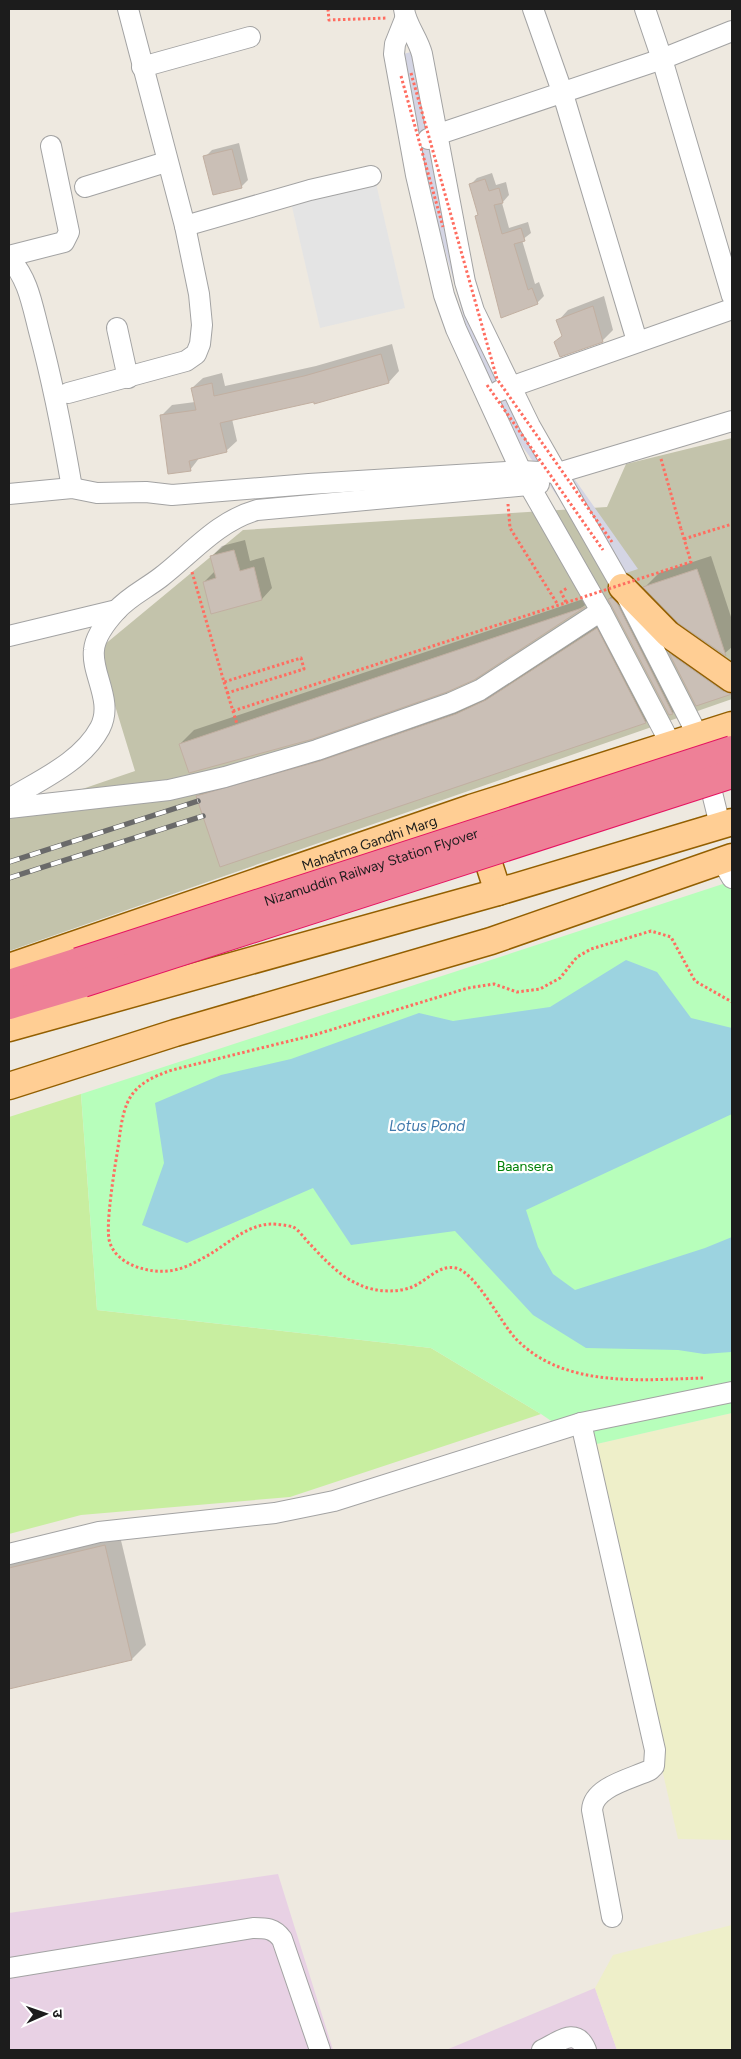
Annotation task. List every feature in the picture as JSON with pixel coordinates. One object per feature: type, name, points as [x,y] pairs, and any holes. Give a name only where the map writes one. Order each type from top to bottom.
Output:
[{"type":"highway","name":"Nizamuddin Railway Station Flyover","points":[[9,1005],[80,972],[732,750]]},
{"type":"highway","name":"Nizamuddin Railway Station Flyover","points":[[9,984],[80,972],[732,774]]},
{"type":"main road","points":[[622,587],[668,634],[732,679]]},
{"type":"main road","name":"Mahatma Gandhi Marg","points":[[9,967],[471,808],[732,725]]},
{"type":"main road","points":[[471,808],[498,892]]},
{"type":"main road","points":[[9,1028],[498,892],[726,824]]},
{"type":"main road","points":[[9,1086],[175,1033],[491,942],[729,866]]},
{"type":"street","points":[[68,393],[186,361],[196,354],[202,325],[199,294],[185,226],[166,162],[128,9]]},
{"type":"street","points":[[533,9],[563,94],[637,341]]},
{"type":"street","points":[[645,9],[662,59],[732,296]]},
{"type":"street","points":[[405,14],[419,42],[439,134],[465,282],[474,310],[530,426],[622,587],[698,736],[726,824]]},
{"type":"street","points":[[405,14],[394,44],[394,54],[413,148],[416,175],[444,295],[525,478],[601,611],[671,745],[726,824]]},
{"type":"street","points":[[413,148],[439,134],[563,94],[662,59],[732,31]]},
{"type":"street","points":[[142,67],[250,37]]},
{"type":"street","points":[[51,146],[69,232],[64,242],[9,257],[19,269],[27,287],[54,386],[72,488]]},
{"type":"street","points":[[85,187],[166,162]]},
{"type":"street","points":[[185,226],[310,190],[371,176]]},
{"type":"street","points":[[486,390],[512,388],[637,341],[732,309]]},
{"type":"street","points":[[117,328],[128,378]]},
{"type":"street","points":[[9,494],[72,488],[98,493],[146,492],[172,495],[309,484],[561,478],[657,444],[732,421]]},
{"type":"street","points":[[9,799],[69,762],[86,746],[101,727],[105,712],[104,695],[93,651],[97,638],[117,610],[232,520],[257,510],[506,487],[525,478]]},
{"type":"street","points":[[9,636],[117,610]]},
{"type":"street","points":[[9,808],[169,790],[225,777],[317,750],[451,703],[480,690],[601,611]]},
{"type":"street","points":[[9,1554],[98,1532],[276,1513],[334,1501],[581,1422],[732,1392]]},
{"type":"street","points":[[581,1422],[655,1750],[654,1766],[650,1770],[600,1793],[592,1802],[612,1916]]},
{"type":"street","points":[[9,1968],[252,1928],[270,1928],[277,1932],[282,1939],[320,2050]]},
{"type":"street","points":[[545,2050],[569,2036],[575,2036],[580,2039],[586,2050]]},
{"type":"path","points":[[328,9],[329,20],[370,18]]},
{"type":"path","points":[[411,73],[497,379],[612,542]]},
{"type":"path","points":[[401,76],[443,227]]},
{"type":"path","points":[[486,390],[519,431],[603,550]]},
{"type":"path","points":[[233,711],[691,562],[657,444]]},
{"type":"path","points":[[506,487],[510,528],[558,605]]},
{"type":"path","points":[[684,538],[732,524]]},
{"type":"path","points":[[187,555],[237,724]]},
{"type":"path","points":[[561,592],[566,602]]},
{"type":"path","points":[[224,682],[301,658],[304,669],[227,693]]},
{"type":"path","points":[[712,1378],[596,1377],[566,1371],[517,1339],[475,1283],[457,1268],[441,1268],[412,1287],[393,1292],[360,1286],[339,1272],[294,1227],[270,1224],[248,1231],[227,1242],[206,1257],[176,1272],[153,1271],[130,1266],[114,1251],[109,1242],[110,1210],[119,1134],[128,1097],[150,1078],[165,1072],[314,1036],[468,988],[494,984],[517,992],[540,989],[560,978],[577,957],[591,949],[651,931],[671,937],[695,982],[732,1002]]},
{"type":"shaded area","points":[[411,52],[504,379],[638,569],[614,577],[485,393],[391,57]]},
{"type":"shaded area","points":[[375,179],[405,308],[320,328],[290,198]]},
{"type":"shaded area","points":[[732,438],[732,699],[9,951],[9,814],[135,771],[98,650],[243,530],[607,507],[626,464]]},
{"type":"shaded area","points":[[732,1413],[732,1840],[678,1839],[588,1446]]},
{"type":"shaded area","points":[[278,1874],[333,2050],[9,2050],[9,1913]]},
{"type":"shaded area","points":[[732,1925],[732,2050],[617,2050],[595,1988],[613,1955]]},
{"type":"shaded area","points":[[595,1988],[617,2050],[446,2050]]},
{"type":"green space","name":"Baansera","points":[[732,881],[732,1413],[588,1446],[541,1414],[431,1348],[97,1310],[81,1094]]},
{"type":"green space","points":[[81,1094],[97,1310],[431,1348],[541,1414],[290,1497],[81,1515],[9,1534],[9,1117]]},
{"type":"water","name":"Lotus Pond","points":[[626,960],[657,972],[691,1018],[732,1028],[732,1114],[526,1210],[538,1247],[553,1274],[575,1290],[705,1248],[732,1237],[731,1352],[704,1354],[678,1350],[586,1348],[533,1315],[455,1231],[351,1245],[313,1188],[187,1243],[142,1225],[164,1163],[155,1103],[221,1075],[291,1059],[419,1013],[453,1021],[550,1007]]},
{"type":"building","points":[[232,149],[242,188],[213,195],[203,156]]},
{"type":"building","points":[[485,179],[489,191],[499,188],[503,203],[494,205],[502,234],[521,228],[525,241],[514,244],[528,290],[532,288],[538,304],[501,318],[475,216],[478,215],[469,184]]},
{"type":"building","points":[[593,306],[603,342],[560,357],[554,342],[562,336],[556,320]]},
{"type":"building","points":[[381,354],[389,383],[314,404],[314,402],[220,423],[227,452],[189,461],[191,471],[168,474],[160,415],[196,410],[191,388],[212,383],[214,396],[304,376]]},
{"type":"building","points":[[234,550],[240,571],[254,567],[262,600],[211,614],[203,582],[216,578],[210,556]]},
{"type":"building","points":[[697,569],[726,656],[678,623],[643,587]]},
{"type":"building","points":[[612,598],[617,603],[673,714],[669,715],[608,599]]},
{"type":"building","points":[[585,607],[474,680],[447,692],[313,739],[189,773],[179,744]]},
{"type":"building","points":[[597,628],[646,723],[220,867],[196,796],[320,761],[456,714],[486,700]]},
{"type":"building","points":[[669,653],[723,691],[732,694],[696,706]]},
{"type":"building","points":[[105,1545],[132,1660],[9,1689],[9,1568]]},
{"type":"railway","points":[[9,862],[198,801]]},
{"type":"railway","points":[[9,878],[203,816]]}]
